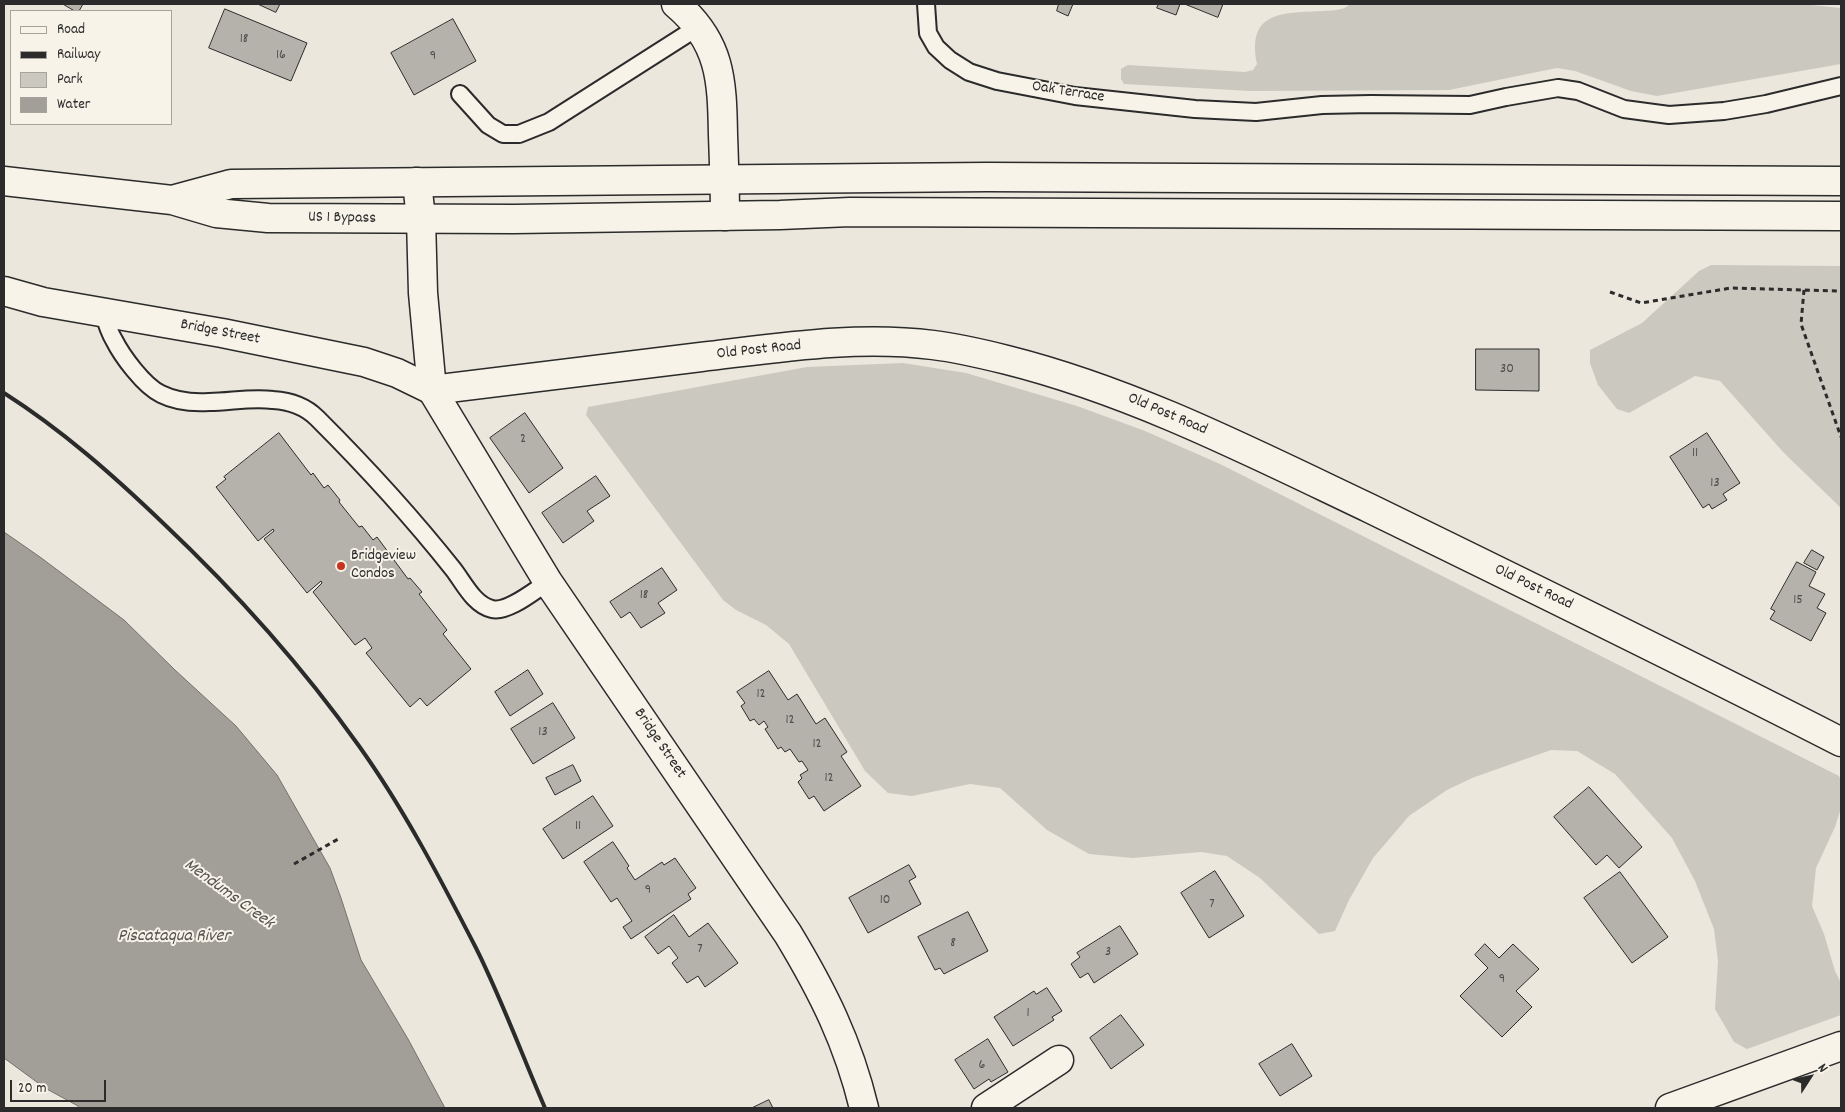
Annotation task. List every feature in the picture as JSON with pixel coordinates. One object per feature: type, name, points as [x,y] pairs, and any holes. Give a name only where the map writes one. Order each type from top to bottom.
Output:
[{"type":"main road","points":[[676,4],[698,27],[714,56],[720,74],[725,216]]},
{"type":"main road","points":[[4,181],[172,200],[231,184],[1007,177],[1841,181]]},
{"type":"main road","name":"Bridge Street","points":[[417,182],[421,219],[423,293],[432,390],[548,582],[788,934],[813,976],[845,1041],[864,1108]]},
{"type":"main road","name":"US 1 Bypass","points":[[172,200],[216,213],[268,218],[514,219],[850,212],[1841,216]]},
{"type":"main road","name":"Bridge Street","points":[[4,291],[43,302],[222,333],[364,362],[432,390]]},
{"type":"main road","name":"Old Post Road","points":[[432,390],[770,349],[884,341],[936,345],[1010,361],[1103,388],[1240,446],[1534,588],[1841,742]]},
{"type":"main road","points":[[1670,1108],[1841,1046]]},
{"type":"main road","points":[[986,1108],[1059,1060]]},
{"type":"lane","name":"Oak Terrace","points":[[926,4],[928,33],[936,47],[950,60],[969,72],[997,82],[1075,96],[1195,109],[1256,112],[1322,105],[1470,105],[1558,88],[1578,91],[1624,109],[1669,115],[1724,111],[1766,104],[1841,86]]},
{"type":"lane","points":[[460,94],[488,124],[503,134],[519,134],[537,128],[557,117],[698,27]]},
{"type":"lane","points":[[102,312],[114,340],[141,377],[159,393],[175,399],[193,402],[258,398],[280,400],[297,404],[313,414],[374,476],[482,605],[500,610],[510,606],[548,582]]},
{"type":"path","points":[[1610,292],[1640,303],[1731,288],[1841,291]]},
{"type":"path","points":[[1804,290],[1801,324],[1841,437]]},
{"type":"path","points":[[294,864],[340,838]]},
{"type":"green space","points":[[1350,4],[1801,4],[1841,8],[1841,64],[1657,96],[1631,91],[1575,71],[1557,68],[1449,90],[1250,91],[1124,84],[1121,79],[1121,69],[1128,65],[1245,72],[1253,70],[1257,64],[1255,46],[1257,33],[1263,24],[1271,18],[1282,14],[1338,10]]},
{"type":"green space","points":[[1711,265],[1841,266],[1841,508],[1784,453],[1720,381],[1695,376],[1629,413],[1617,409],[1598,385],[1590,363],[1590,350],[1642,323],[1699,271]]},
{"type":"green space","points":[[903,363],[966,373],[1077,406],[1145,431],[1220,464],[1839,776],[1841,781],[1841,808],[1835,827],[1816,868],[1812,906],[1841,983],[1841,1015],[1747,1049],[1734,1042],[1715,1009],[1718,961],[1714,929],[1695,881],[1672,838],[1615,774],[1577,751],[1551,750],[1472,778],[1447,790],[1409,816],[1373,858],[1349,900],[1335,931],[1319,934],[1260,878],[1227,856],[1201,852],[1133,858],[1089,854],[1047,830],[1000,788],[970,784],[912,796],[888,793],[865,771],[789,644],[766,625],[736,610],[723,600],[586,415],[588,407],[807,367]]},
{"type":"water","name":"Piscataqua River","points":[[4,532],[124,620],[236,726],[277,775],[330,868],[361,960],[408,1039],[445,1108],[79,1108],[45,1088],[4,1058]]},
{"type":"building","points":[[63,4],[83,4],[80,10],[73,10]]},
{"type":"building","points":[[258,4],[280,4],[276,12]]},
{"type":"building","points":[[1059,4],[1073,4],[1068,16],[1057,11]]},
{"type":"building","points":[[1159,4],[1180,4],[1176,15],[1157,8]]},
{"type":"building","points":[[1185,4],[1223,4],[1218,17]]},
{"type":"building","points":[[225,9],[307,43],[291,81],[209,48]]},
{"type":"building","points":[[453,19],[476,61],[414,95],[391,53]]},
{"type":"building","points":[[1476,349],[1539,349],[1539,391],[1476,390]]},
{"type":"building","points":[[525,413],[563,468],[529,493],[490,438]]},
{"type":"building","name":"Bridgeview Condos","points":[[279,433],[311,475],[313,473],[324,488],[328,485],[359,527],[362,526],[373,540],[377,537],[408,579],[410,578],[422,592],[419,594],[447,630],[443,634],[471,669],[427,706],[420,698],[410,707],[366,653],[372,648],[365,638],[355,645],[313,592],[322,583],[321,581],[307,593],[264,539],[274,531],[273,529],[258,541],[216,487],[226,479],[224,477]]},
{"type":"building","points":[[1707,433],[1740,483],[1723,494],[1727,500],[1712,509],[1709,504],[1703,508],[1670,457]]},
{"type":"building","points":[[596,476],[610,496],[587,511],[594,521],[563,543],[542,513]]},
{"type":"building","points":[[1812,550],[1824,557],[1817,570],[1804,563]]},
{"type":"building","points":[[1797,562],[1816,572],[1809,586],[1825,594],[1817,608],[1826,613],[1811,641],[1770,619],[1775,611],[1771,609]]},
{"type":"building","points":[[662,568],[677,590],[658,603],[665,613],[641,628],[630,612],[621,618],[610,602]]},
{"type":"building","points":[[528,670],[543,694],[510,716],[495,692]]},
{"type":"building","points":[[769,671],[788,700],[797,694],[816,724],[825,718],[847,752],[841,756],[861,786],[824,811],[814,796],[809,799],[798,782],[802,778],[800,775],[808,770],[802,761],[799,762],[790,749],[785,752],[781,747],[778,749],[765,729],[768,727],[764,721],[759,725],[754,719],[750,721],[741,706],[745,703],[737,692]]},
{"type":"building","points":[[553,703],[575,738],[533,764],[511,729]]},
{"type":"building","points":[[573,765],[581,781],[555,795],[546,778]]},
{"type":"building","points":[[1589,787],[1642,847],[1619,868],[1607,855],[1596,865],[1554,817]]},
{"type":"building","points":[[593,796],[613,826],[563,859],[543,829]]},
{"type":"building","points":[[613,842],[629,866],[627,868],[635,880],[662,862],[664,865],[675,858],[696,888],[688,894],[691,899],[631,939],[623,927],[632,921],[617,898],[611,902],[584,862]]},
{"type":"building","points":[[909,865],[916,877],[909,881],[921,904],[868,933],[849,898]]},
{"type":"building","points":[[1215,871],[1244,916],[1209,938],[1181,893]]},
{"type":"building","points":[[1620,872],[1668,937],[1632,963],[1584,898]]},
{"type":"building","points":[[968,912],[988,951],[944,974],[940,968],[935,970],[918,937]]},
{"type":"building","points":[[674,915],[689,937],[708,923],[738,963],[705,987],[698,976],[687,983],[672,963],[678,958],[669,946],[658,954],[645,937]]},
{"type":"building","points":[[1120,926],[1138,954],[1094,983],[1088,973],[1080,978],[1071,964],[1080,957],[1077,953]]},
{"type":"building","points":[[1485,944],[1499,958],[1513,944],[1539,969],[1516,991],[1532,1007],[1502,1037],[1460,996],[1488,968],[1475,955]]},
{"type":"building","points":[[1047,988],[1062,1011],[1052,1017],[1054,1020],[1013,1046],[994,1017],[1034,991],[1036,994]]},
{"type":"building","points":[[1121,1015],[1144,1045],[1111,1069],[1090,1038]]},
{"type":"building","points":[[988,1039],[1008,1072],[991,1082],[989,1079],[974,1089],[955,1060]]},
{"type":"building","points":[[1292,1044],[1312,1076],[1280,1096],[1259,1064]]},
{"type":"building","points":[[769,1100],[773,1108],[752,1108]]},
{"type":"railway","points":[[4,393],[46,422],[86,454],[190,549],[267,630],[337,716],[376,770],[421,845],[449,897],[495,987],[545,1108]]},
{"type":"place","name":"Bridgeview Condos","points":[[341,566]]},
{"type":"water label","name":"Mendums Creek","points":[[228,895]]}]
